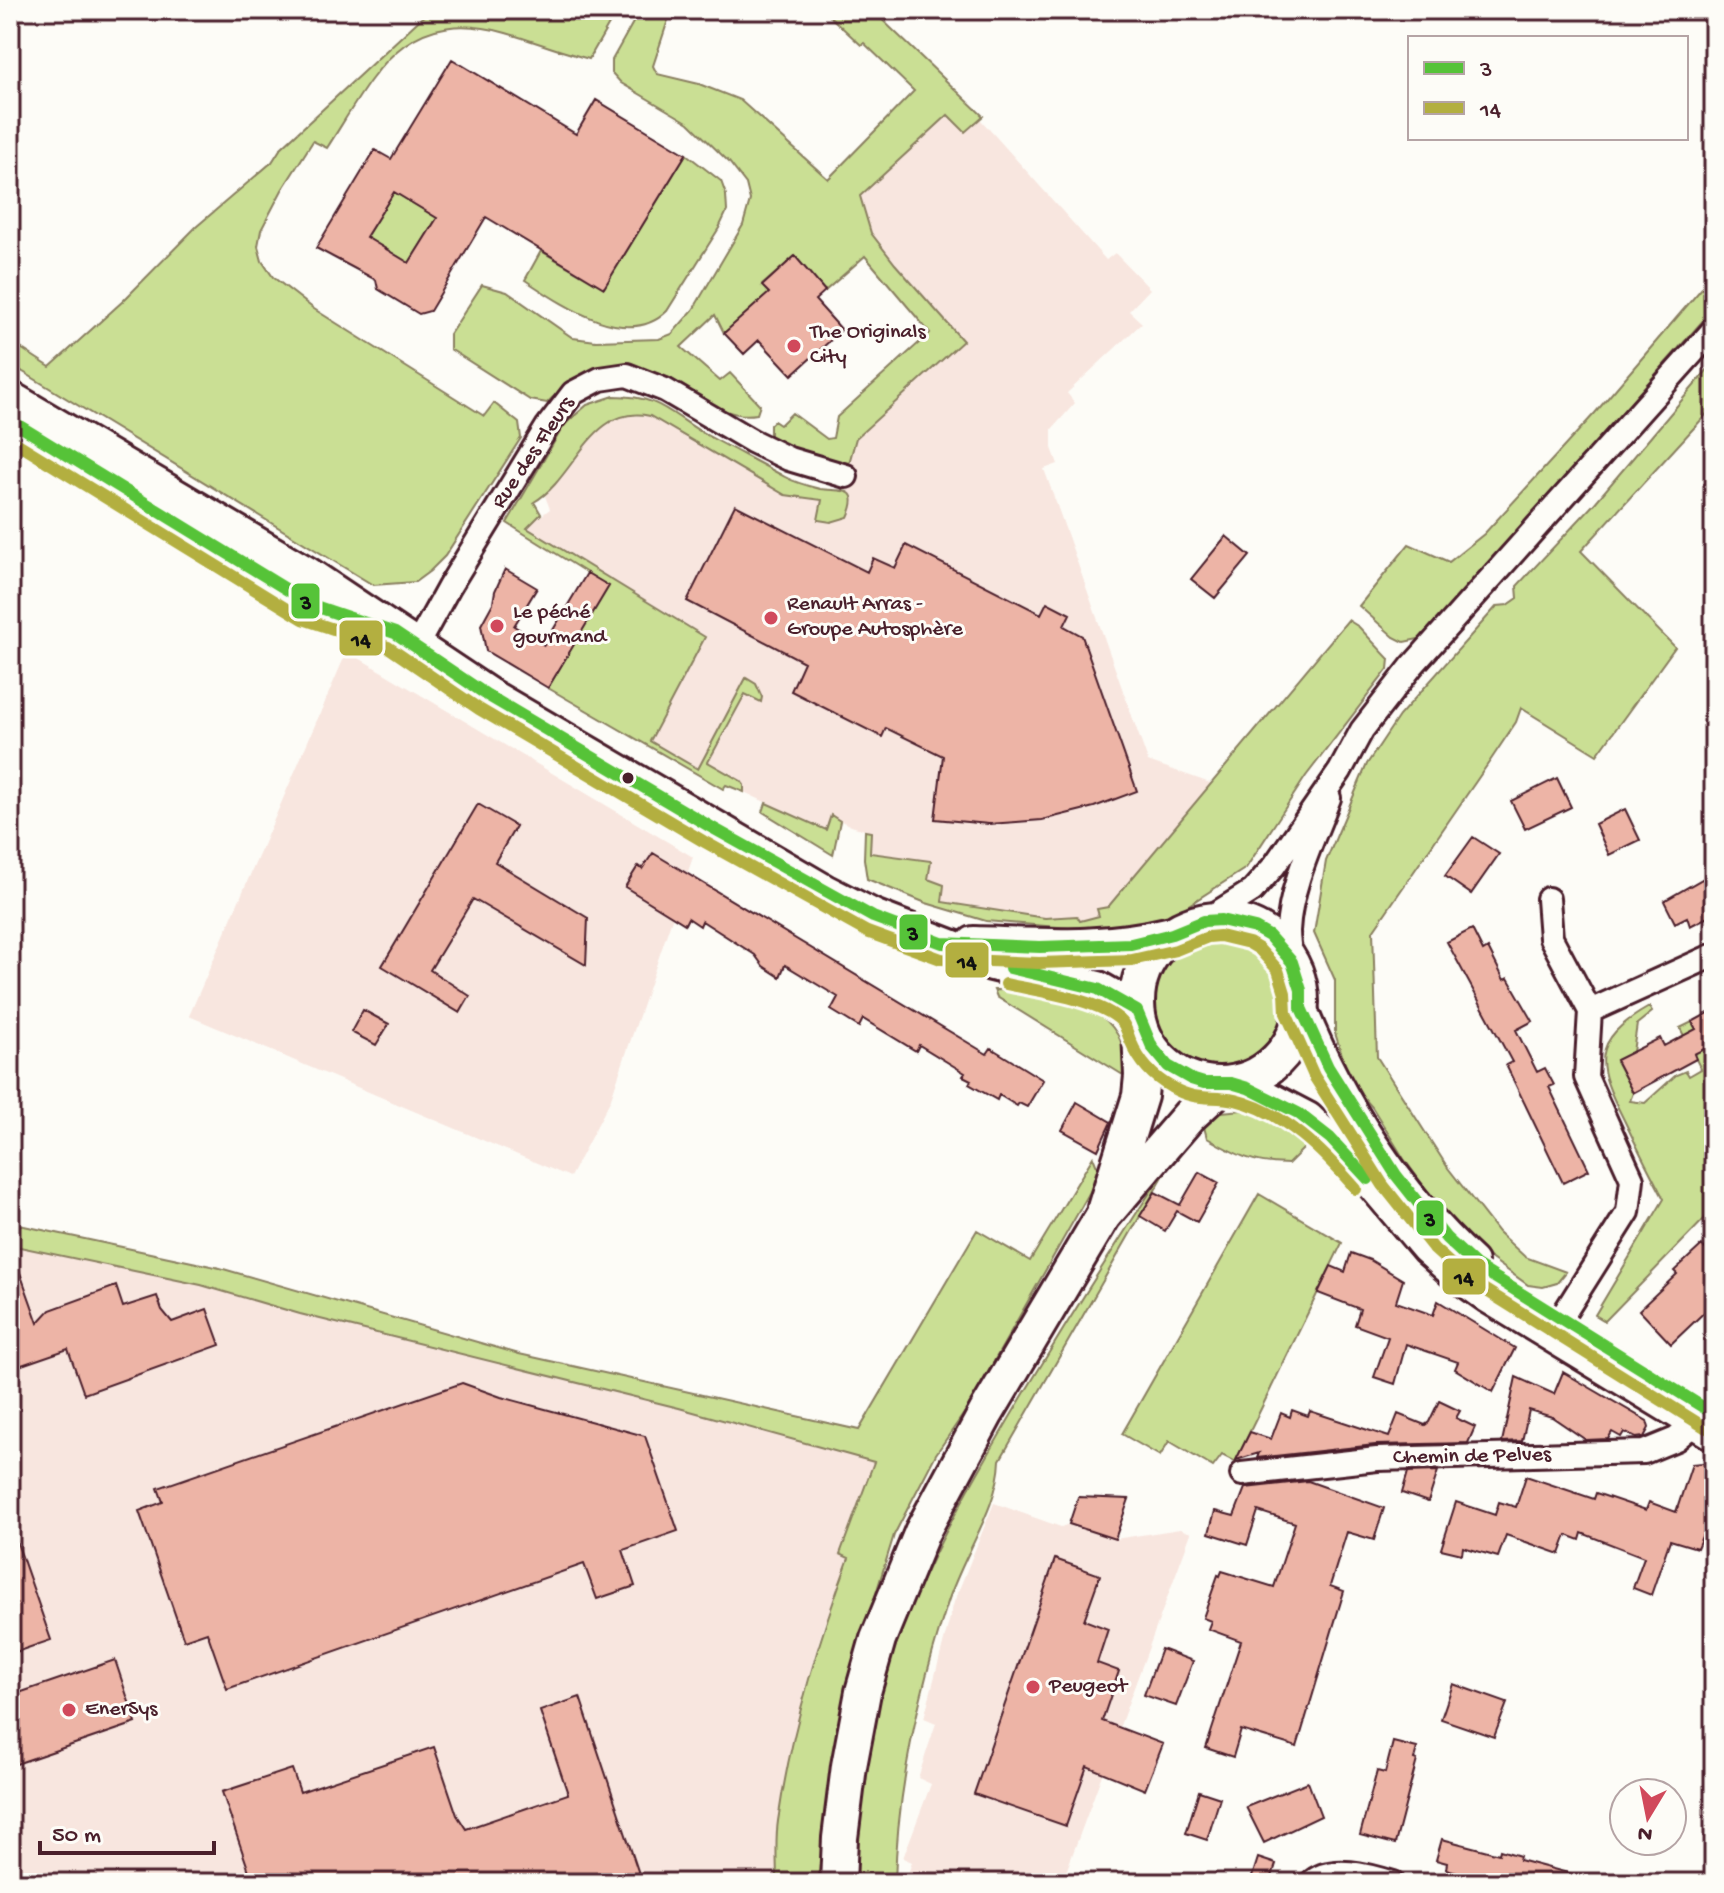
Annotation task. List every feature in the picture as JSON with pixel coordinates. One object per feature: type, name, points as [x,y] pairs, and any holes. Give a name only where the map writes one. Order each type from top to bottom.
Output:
[{"type":"main road","points":[[10,399],[306,574],[487,695],[824,892],[873,917],[992,963],[1098,989],[1138,1019],[1149,1047],[1163,1063],[1181,1075],[1202,1083],[1229,1084],[1264,1095],[1308,1118],[1355,1164],[1426,1248],[1455,1274],[1489,1298],[1708,1424]]},
{"type":"main road","points":[[10,420],[312,605],[405,640]]},
{"type":"main road","points":[[838,1883],[840,1838],[854,1736],[866,1679],[889,1609],[922,1532],[986,1413],[1103,1216],[1189,1116],[1229,1084],[1262,1072],[1285,1051],[1293,1038],[1301,1008],[1301,990],[1292,962],[1269,936],[1255,928],[1230,921],[1204,921],[1172,934],[1131,944],[1040,947],[942,943]]},
{"type":"main road","points":[[1103,1216],[1140,1096],[1142,1076],[1136,996],[1144,967],[1161,943],[1172,934]]},
{"type":"main road","points":[[1301,1008],[1328,1067],[1366,1131],[1446,1238],[1475,1265],[1560,1320],[1708,1424]]},
{"type":"street","points":[[1204,921],[1252,891],[1274,866],[1340,771],[1362,730],[1412,666],[1714,329]]},
{"type":"street","name":"Rue des Fleurs","points":[[405,640],[456,574],[547,427],[573,393],[600,379],[627,375],[665,390],[789,459],[846,476]]},
{"type":"street","points":[[1292,962],[1288,932],[1291,911],[1303,867],[1340,771]]},
{"type":"street","points":[[1548,899],[1551,938],[1590,1011],[1586,1077],[1632,1179],[1628,1212],[1560,1320]]},
{"type":"street","points":[[1590,1011],[1714,955]]},
{"type":"street","name":"Chemin de Pelves","points":[[1242,1474],[1377,1459],[1644,1452],[1708,1424]]},
{"type":"street","points":[[1311,1883],[1318,1876],[1339,1874],[1393,1883]]},
{"type":"shaded area","points":[[949,115],[965,131],[980,119],[1106,260],[1115,253],[1150,289],[1129,311],[1142,323],[1067,393],[1075,403],[1052,429],[1052,448],[1058,464],[1044,469],[1148,761],[1213,784],[1108,907],[1097,909],[1099,916],[1079,921],[1077,916],[1045,918],[942,902],[928,879],[930,861],[870,853],[871,832],[831,816],[827,831],[744,792],[741,781],[707,763],[745,693],[761,701],[755,684],[745,679],[698,769],[649,741],[705,637],[526,527],[550,509],[545,496],[598,430],[611,421],[630,415],[649,416],[785,495],[822,500],[818,520],[850,492],[844,489],[856,438],[963,341],[871,233],[860,196]]},
{"type":"shaded area","points":[[347,651],[693,857],[610,1101],[570,1177],[189,1016]]},
{"type":"shaded area","points":[[10,1245],[201,1285],[300,1314],[679,1408],[875,1462],[840,1553],[849,1558],[804,1692],[777,1824],[777,1883],[10,1883]]},
{"type":"shaded area","name":"Peugeot","points":[[994,1503],[1061,1527],[1069,1524],[1115,1539],[1180,1529],[1191,1533],[1062,1883],[905,1883],[912,1862],[903,1858],[931,1784],[918,1778],[936,1723],[924,1718],[954,1602]]},
{"type":"green space","points":[[430,10],[616,12],[589,59],[506,33],[471,27],[441,28],[416,37],[377,72],[327,148],[313,141],[261,230],[258,246],[262,261],[273,277],[314,309],[484,416],[494,403],[519,423],[521,438],[445,556],[415,582],[373,585],[10,364],[10,341],[50,367],[123,301],[196,227],[272,162],[281,148]]},
{"type":"green space","points":[[640,10],[671,11],[653,66],[657,74],[699,84],[740,100],[828,179],[914,91],[864,43],[861,45],[823,10],[872,10],[983,116],[965,132],[948,115],[860,196],[871,233],[963,341],[856,438],[848,467],[770,439],[770,425],[774,421],[780,425],[792,413],[827,439],[833,438],[837,417],[930,333],[865,256],[825,291],[794,257],[762,285],[769,293],[724,333],[715,315],[681,347],[720,381],[730,373],[760,405],[757,414],[729,412],[669,378],[642,371],[621,372],[578,382],[547,403],[530,400],[450,349],[450,334],[482,285],[507,292],[573,338],[596,341],[659,339],[672,334],[693,310],[743,225],[750,200],[746,184],[729,162],[689,123],[621,83],[612,73],[612,60]]},
{"type":"green space","points":[[686,154],[721,181],[727,211],[667,311],[651,322],[633,326],[614,325],[575,310],[525,280],[541,251],[604,288]]},
{"type":"green space","points":[[394,192],[437,218],[409,263],[366,237]]},
{"type":"green space","points":[[1714,274],[1714,308],[1423,638],[1404,642],[1394,637],[1359,606],[1409,544],[1449,562],[1484,534],[1595,413]]},
{"type":"green space","points":[[1714,362],[1714,406],[1581,551],[1675,647],[1597,755],[1521,708],[1516,722],[1373,931],[1377,1057],[1448,1168],[1498,1232],[1525,1257],[1566,1272],[1557,1283],[1543,1287],[1528,1285],[1489,1257],[1442,1211],[1404,1159],[1372,1107],[1351,1083],[1335,1033],[1335,980],[1314,933],[1326,861],[1367,764],[1399,716],[1497,606],[1508,605],[1518,598],[1517,586],[1594,504]]},
{"type":"green space","points":[[614,396],[653,402],[789,479],[820,489],[841,490],[851,494],[853,499],[848,517],[831,522],[818,520],[822,500],[785,495],[650,416],[630,415],[612,421],[598,431],[549,491],[534,502],[541,514],[527,528],[705,637],[650,741],[698,769],[746,678],[756,684],[761,702],[745,694],[708,762],[741,781],[744,792],[726,785],[723,789],[548,688],[608,586],[507,523],[564,425],[587,405]]},
{"type":"green space","points":[[1348,620],[1359,627],[1389,659],[1388,669],[1306,776],[1246,868],[1170,917],[1106,931],[986,921],[926,903],[867,879],[865,831],[871,832],[870,853],[931,861],[928,879],[944,885],[942,902],[1045,918],[1077,916],[1080,921],[1099,916],[1097,909],[1108,907]]},
{"type":"green space","points":[[766,803],[826,830],[831,815],[840,821],[833,855],[763,812]]},
{"type":"green space","points":[[1221,935],[1248,941],[1270,956],[1285,978],[1291,1005],[1285,1032],[1270,1054],[1248,1069],[1221,1075],[1194,1069],[1172,1054],[1157,1032],[1151,1005],[1157,978],[1172,956],[1194,941]]},
{"type":"green space","points":[[994,990],[1029,992],[1070,1001],[1094,1011],[1119,1038],[1125,1062],[1123,1075],[997,997]]},
{"type":"green space","points":[[1649,1007],[1652,1012],[1637,1024],[1633,1052],[1616,1061],[1633,1093],[1630,1101],[1645,1103],[1676,1075],[1686,1071],[1689,1076],[1701,1069],[1680,1028],[1692,1022],[1711,1059],[1714,1058],[1714,1209],[1605,1321],[1595,1315],[1664,1199],[1615,1101],[1604,1069],[1607,1043],[1630,1019]]},
{"type":"green space","points":[[1243,1110],[1274,1119],[1305,1147],[1288,1164],[1276,1164],[1246,1157],[1207,1138],[1204,1127],[1206,1118],[1221,1112]]},
{"type":"green space","points":[[1177,1152],[1000,1460],[987,1513],[948,1602],[919,1705],[900,1812],[895,1883],[855,1883],[862,1790],[873,1720],[906,1618],[959,1506],[1022,1397]]},
{"type":"green space","points":[[1093,1157],[1100,1174],[967,1409],[936,1454],[894,1535],[846,1691],[829,1780],[818,1883],[777,1883],[778,1821],[806,1688],[849,1558],[840,1554],[874,1462],[679,1408],[300,1314],[201,1285],[10,1245],[10,1223],[220,1268],[519,1354],[859,1430],[977,1230],[1030,1261]]},
{"type":"green space","points":[[1259,1194],[1342,1243],[1235,1462],[1222,1455],[1213,1467],[1169,1441],[1160,1456],[1122,1434]]},
{"type":"building","points":[[452,59],[576,134],[596,100],[686,154],[604,288],[486,217],[430,311],[419,314],[378,289],[376,280],[316,248],[375,150],[391,159]],"holes":[[[394,192],[437,218],[409,263],[366,237]]]},
{"type":"building","points":[[795,256],[825,291],[815,300],[842,330],[792,375],[759,340],[744,354],[724,333],[769,293],[762,286]]},
{"type":"building","points":[[735,505],[867,572],[873,558],[895,568],[906,545],[1041,614],[1047,602],[1070,614],[1064,626],[1082,636],[1137,791],[1094,807],[1042,820],[989,824],[935,819],[943,756],[886,728],[882,737],[791,691],[804,662],[687,601]]},
{"type":"building","points":[[1226,536],[1250,556],[1215,598],[1191,579]]},
{"type":"building","points":[[505,569],[537,588],[514,626],[544,645],[587,573],[609,586],[548,688],[486,651],[481,625]]},
{"type":"building","points":[[1557,778],[1571,807],[1525,829],[1511,801]]},
{"type":"building","points":[[478,804],[516,826],[495,862],[588,918],[586,965],[473,899],[430,970],[470,996],[460,1013],[382,966]]},
{"type":"building","points":[[1625,809],[1640,840],[1609,855],[1595,824]]},
{"type":"building","points":[[1473,837],[1499,854],[1471,894],[1445,876]]},
{"type":"building","points":[[653,853],[987,1054],[991,1048],[1043,1080],[1027,1107],[1019,1103],[1017,1106],[999,1095],[997,1100],[969,1084],[971,1080],[963,1076],[965,1073],[919,1045],[916,1051],[863,1019],[859,1027],[831,1010],[838,997],[785,965],[780,977],[763,966],[755,955],[702,921],[700,926],[688,918],[685,924],[625,887],[638,866],[642,869]]},
{"type":"building","points":[[1704,878],[1714,897],[1714,914],[1690,926],[1687,917],[1675,923],[1664,901]]},
{"type":"building","points":[[1472,929],[1483,951],[1488,948],[1504,980],[1508,978],[1533,1021],[1516,1030],[1537,1072],[1545,1068],[1554,1085],[1549,1087],[1589,1170],[1563,1183],[1506,1065],[1512,1062],[1447,942]]},
{"type":"building","points":[[363,1010],[389,1024],[376,1045],[351,1032]]},
{"type":"building","points":[[1714,1010],[1714,1062],[1706,1048],[1694,1054],[1696,1059],[1633,1093],[1616,1060],[1660,1038],[1664,1046],[1696,1029],[1692,1022]]},
{"type":"building","points":[[1077,1102],[1111,1122],[1098,1150],[1062,1130]]},
{"type":"building","points":[[1199,1172],[1219,1183],[1197,1222],[1177,1211],[1165,1231],[1140,1216],[1155,1192],[1180,1205]]},
{"type":"building","points":[[1714,1240],[1714,1303],[1671,1344],[1639,1310],[1677,1274],[1674,1271],[1702,1245],[1705,1249]]},
{"type":"building","points":[[10,1253],[13,1253],[38,1323],[50,1310],[116,1286],[123,1307],[157,1296],[162,1310],[172,1322],[207,1309],[220,1345],[84,1394],[68,1349],[10,1369]]},
{"type":"building","points":[[1351,1253],[1370,1260],[1403,1280],[1396,1302],[1433,1315],[1438,1301],[1515,1348],[1493,1392],[1455,1369],[1458,1362],[1406,1344],[1395,1384],[1374,1377],[1388,1337],[1355,1325],[1360,1309],[1318,1293],[1331,1266],[1345,1272]]},
{"type":"building","points":[[1563,1372],[1647,1421],[1649,1428],[1644,1437],[1636,1438],[1624,1432],[1621,1437],[1612,1432],[1608,1439],[1586,1440],[1552,1417],[1529,1410],[1522,1441],[1502,1442],[1516,1377],[1554,1394]]},
{"type":"building","points":[[462,1383],[501,1397],[645,1436],[678,1531],[623,1550],[635,1586],[597,1599],[584,1564],[227,1689],[207,1632],[184,1640],[139,1511],[163,1502],[158,1488]]},
{"type":"building","points":[[1439,1401],[1460,1411],[1456,1418],[1475,1427],[1468,1443],[1375,1445],[1257,1458],[1259,1453],[1236,1460],[1250,1432],[1271,1439],[1281,1413],[1290,1417],[1292,1410],[1308,1416],[1310,1411],[1389,1437],[1398,1414],[1425,1425]]},
{"type":"building","points":[[1714,1462],[1714,1530],[1706,1527],[1697,1548],[1670,1540],[1651,1595],[1633,1588],[1644,1557],[1582,1533],[1580,1540],[1567,1535],[1560,1554],[1506,1535],[1498,1557],[1463,1547],[1462,1554],[1441,1549],[1456,1502],[1495,1515],[1499,1502],[1516,1507],[1526,1476],[1594,1499],[1596,1493],[1646,1510],[1649,1502],[1676,1512],[1692,1464]]},
{"type":"building","points":[[1438,1471],[1428,1502],[1402,1493],[1408,1472]]},
{"type":"building","points":[[1308,1481],[1384,1508],[1374,1540],[1347,1532],[1330,1586],[1344,1591],[1297,1747],[1241,1730],[1233,1757],[1206,1748],[1241,1641],[1208,1629],[1211,1621],[1203,1618],[1222,1571],[1274,1587],[1295,1523],[1258,1511],[1247,1545],[1209,1533],[1215,1511],[1234,1516],[1245,1488]]},
{"type":"building","points":[[1078,1497],[1129,1499],[1115,1539],[1069,1524]]},
{"type":"building","points":[[10,1531],[13,1531],[51,1640],[10,1654]]},
{"type":"building","points":[[1055,1559],[1100,1575],[1084,1620],[1108,1629],[1097,1663],[1119,1671],[1102,1721],[1163,1744],[1145,1790],[1087,1766],[1066,1826],[974,1794]]},
{"type":"building","points":[[1161,1649],[1193,1661],[1176,1706],[1144,1695]]},
{"type":"building","name":"EnerSys","points":[[115,1660],[136,1723],[10,1766],[10,1696]]},
{"type":"building","points":[[1453,1684],[1507,1703],[1494,1737],[1441,1719]]},
{"type":"building","points":[[580,1697],[642,1883],[253,1883],[222,1792],[292,1769],[300,1792],[434,1747],[457,1815],[466,1829],[568,1794],[540,1711]]},
{"type":"building","points":[[1393,1742],[1417,1748],[1414,1759],[1417,1760],[1395,1844],[1360,1835],[1377,1771],[1385,1773]]},
{"type":"building","points":[[1308,1782],[1321,1816],[1264,1843],[1246,1807]]},
{"type":"building","points":[[1199,1791],[1220,1798],[1207,1840],[1186,1833]]},
{"type":"building","points":[[1442,1839],[1499,1854],[1500,1850],[1520,1856],[1519,1860],[1583,1877],[1582,1883],[1498,1883],[1446,1869],[1447,1863],[1436,1860]]},
{"type":"building","points":[[1258,1858],[1276,1864],[1270,1883],[1250,1883]]},
{"type":"transit line","name":"3","points":[[10,420],[312,605],[395,633],[487,695],[711,827],[873,917],[942,943],[1040,947],[1131,944],[1172,934],[1204,921],[1221,920],[1255,928],[1269,936],[1292,962],[1301,990],[1301,1008],[1328,1067],[1396,1175],[1446,1238],[1475,1265],[1714,1414]]},
{"type":"transit line","name":"14","points":[[10,439],[303,619],[388,647],[479,709],[703,841],[867,932],[941,959],[1039,963],[1132,960],[1176,950],[1208,937],[1220,936],[1249,943],[1259,949],[1278,970],[1285,993],[1286,1013],[1314,1076],[1383,1185],[1434,1249],[1466,1278],[1706,1428]]},
{"type":"transit line","name":"3","points":[[1010,968],[1098,989],[1137,1011],[1152,1047],[1168,1066],[1204,1083],[1231,1083],[1248,1088],[1298,1113],[1330,1138],[1368,1179]]},
{"type":"transit line","name":"14","points":[[1006,984],[1067,997],[1111,1013],[1124,1025],[1142,1062],[1164,1083],[1188,1095],[1235,1100],[1270,1114],[1317,1148],[1356,1189]]},
{"type":"place","name":"The Originals City","points":[[794,346]]},
{"type":"place","name":"Renault Arras - Groupe Autosphère","points":[[771,618]]},
{"type":"place","name":"Le péché gourmand","points":[[497,626]]},
{"type":"place","name":"Peugeot","points":[[1033,1687]]},
{"type":"place","name":"EnerSys","points":[[69,1710]]}]
